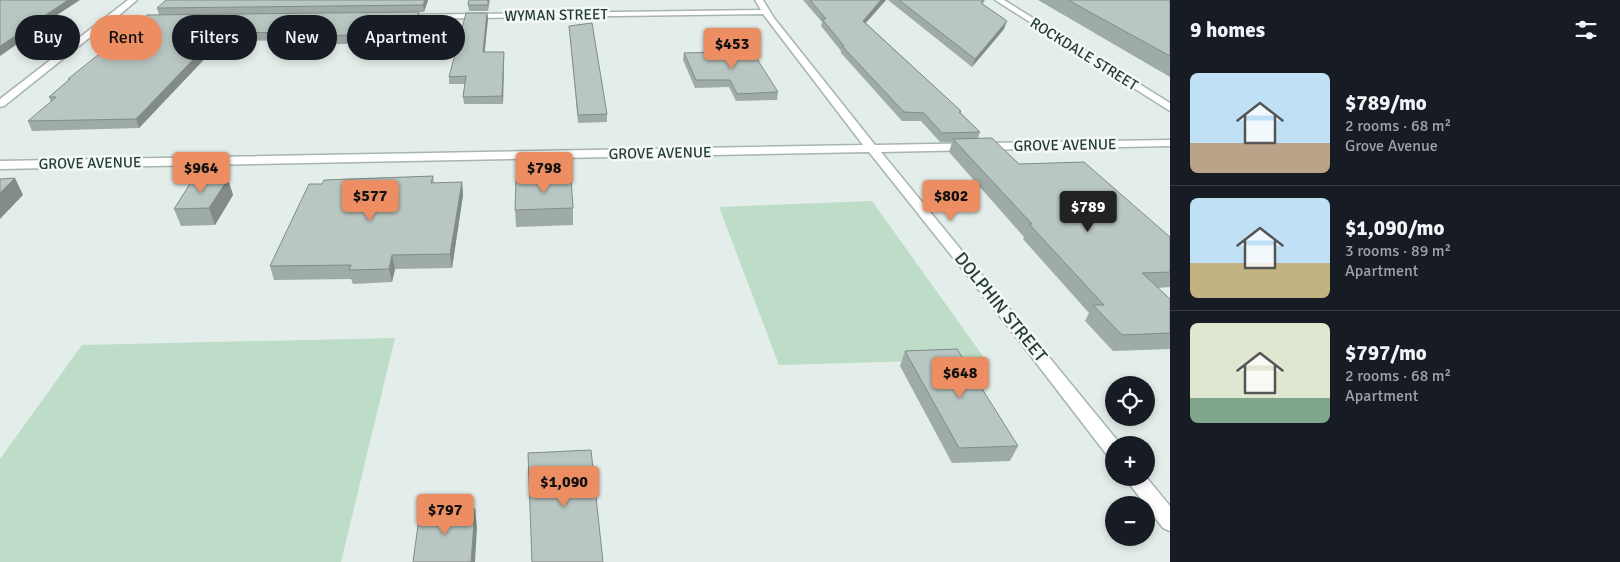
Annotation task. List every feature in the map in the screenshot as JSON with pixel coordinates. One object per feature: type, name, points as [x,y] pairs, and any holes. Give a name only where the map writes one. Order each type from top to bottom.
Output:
[{"type":"street","points":[[114,15],[133,0]]},
{"type":"street","name":"ROCKDALE STREET","points":[[999,0],[1170,108]]},
{"type":"street","name":"WYMAN STREET","points":[[455,15],[762,6]]},
{"type":"street","name":"DOLPHIN STREET","points":[[762,6],[873,149],[1105,439]]},
{"type":"street","points":[[162,19],[170,19]]},
{"type":"street","points":[[0,104],[90,33]]},
{"type":"street","name":"GROVE AVENUE","points":[[0,165],[1170,143]]},
{"type":"street","points":[[1141,486],[1170,522]]},
{"type":"green space","points":[[872,201],[985,359],[779,365],[719,207]]},
{"type":"green space","points":[[395,338],[341,562],[0,562],[0,459],[82,345]]},
{"type":"building","points":[[0,0],[68,0],[46,15],[15,15],[15,36],[0,46]]},
{"type":"building","points":[[166,0],[425,0],[423,5],[157,8]]},
{"type":"building","points":[[469,0],[488,0],[488,5],[468,5]]},
{"type":"building","points":[[810,0],[881,0],[863,21],[961,111],[959,112],[980,132],[942,133],[924,113],[904,112],[842,46],[844,46],[822,19],[826,19]]},
{"type":"building","points":[[899,0],[983,0],[981,3],[1007,21],[975,59]]},
{"type":"building","points":[[1068,0],[1170,0],[1170,56]]},
{"type":"building","points":[[419,12],[418,15],[347,15],[347,35],[337,35],[337,15],[267,15],[267,32],[257,33],[257,15],[172,15],[172,60],[193,60],[136,119],[28,121],[56,97],[49,97],[92,60],[162,60],[162,15],[147,15]]},
{"type":"building","points":[[466,13],[487,13],[483,52],[504,52],[502,96],[463,97],[466,76],[449,77],[454,60],[465,60]]},
{"type":"building","points":[[592,23],[607,114],[578,115],[569,26]]},
{"type":"building","points":[[752,51],[778,92],[737,94],[730,80],[696,80],[684,53]]},
{"type":"building","points":[[992,138],[1019,164],[1084,162],[1170,237],[1170,272],[1142,273],[1170,299],[1170,333],[1122,335],[1093,305],[1104,305],[953,139]]},
{"type":"building","points":[[433,176],[431,183],[462,182],[450,254],[392,255],[389,269],[349,270],[351,265],[270,266],[309,184],[322,184],[324,180]]},
{"type":"building","points":[[15,178],[0,193],[0,179]]},
{"type":"building","points":[[193,179],[228,179],[209,208],[174,209]]},
{"type":"building","points":[[571,179],[573,208],[515,210],[516,180]]},
{"type":"building","points":[[957,349],[1018,446],[959,448],[905,351]]},
{"type":"building","points":[[591,450],[603,562],[532,562],[528,453]]},
{"type":"building","points":[[475,509],[471,562],[413,562],[420,511]]}]
